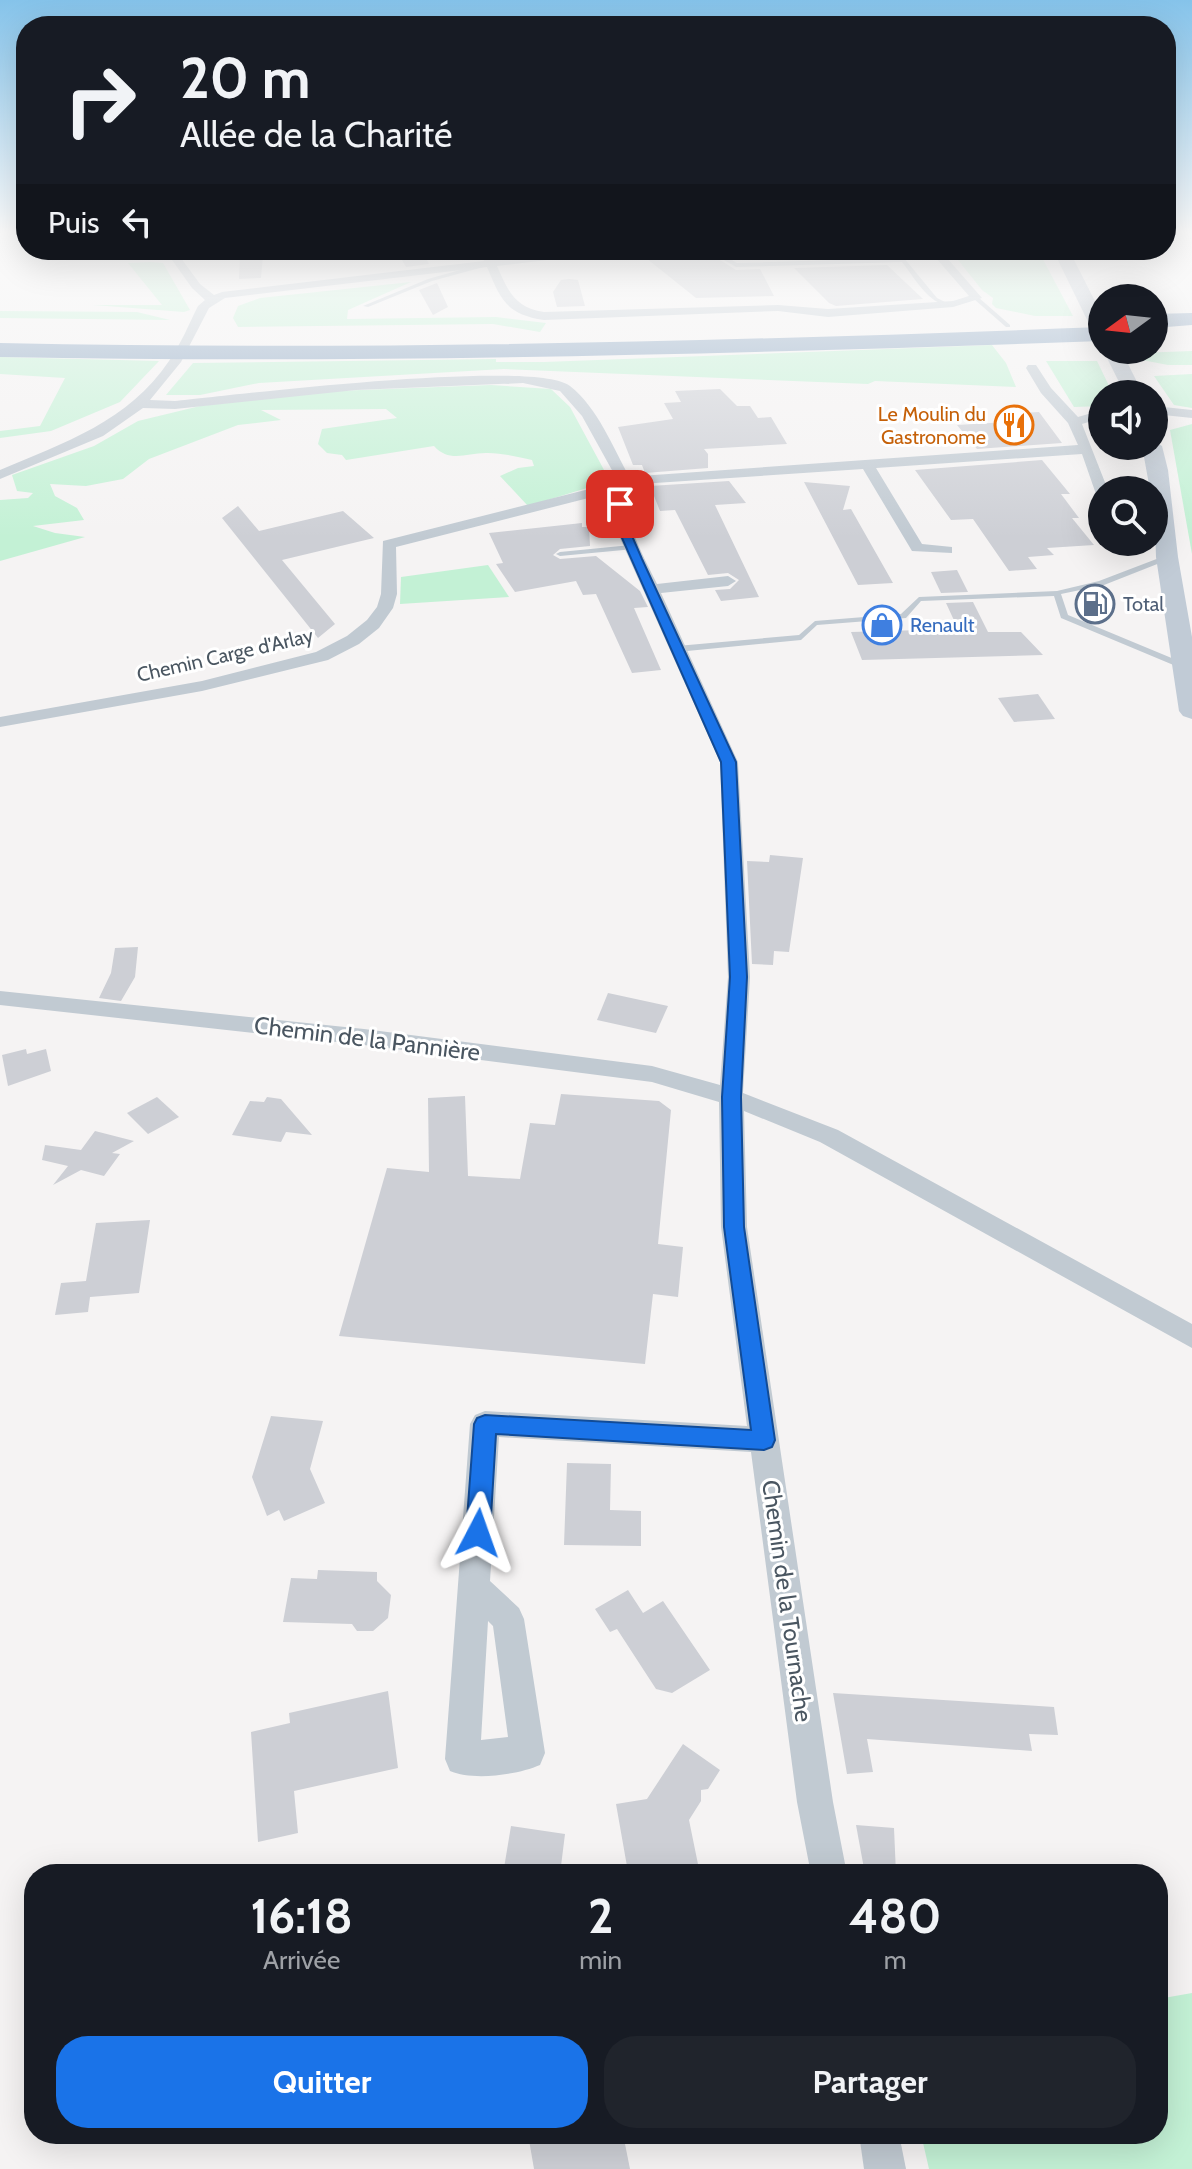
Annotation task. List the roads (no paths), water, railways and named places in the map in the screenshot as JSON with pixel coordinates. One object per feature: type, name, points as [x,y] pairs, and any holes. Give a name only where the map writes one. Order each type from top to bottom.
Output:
[{"type":"highway","points":[[198,347],[701,335]]},
{"type":"highway","points":[[0,350],[198,347],[542,351],[1033,335]]},
{"type":"highway","points":[[0,338],[165,347]]},
{"type":"main road","points":[[1156,460],[1167,557],[1192,711]]},
{"type":"street","points":[[0,475],[98,433],[140,404],[175,362],[188,335]]},
{"type":"street","points":[[1032,368],[1046,390],[1075,422],[1096,476]]},
{"type":"street","name":"Chemin de la Tournache","points":[[140,404],[175,405],[341,387],[523,379],[553,383],[565,388],[588,414],[621,484],[624,529],[729,762],[739,977],[731,1097],[734,1227],[815,1802],[827,1864]]},
{"type":"street","points":[[1168,411],[1192,414]]},
{"type":"street","points":[[1075,422],[1088,418]]},
{"type":"street","points":[[621,484],[640,486],[640,480],[1087,449]]},
{"type":"street","points":[[867,464],[917,548],[947,550]]},
{"type":"street","name":"Chemin Carge d'Arlay","points":[[0,722],[202,686],[322,656],[353,640],[373,624],[385,608],[389,594],[388,544],[621,484]]},
{"type":"street","points":[[651,589],[728,581]]},
{"type":"street","name":"Chemin de la Pannière","points":[[0,998],[364,1037],[652,1074],[731,1097],[829,1136],[1192,1337]]},
{"type":"street","points":[[474,1587],[508,1619],[528,1753],[462,1759],[485,1424],[764,1440]]},
{"type":"street","points":[[881,2144],[885,2169]]},
{"type":"lane","points":[[560,554],[631,547]]},
{"type":"lane","points":[[677,649],[801,637],[815,623],[903,616],[919,599],[1057,593],[1101,583],[1167,557]]},
{"type":"lane","points":[[1057,593],[1064,616],[1183,666]]},
{"type":"place","name":"Le Moulin du Gastronome","points":[[1014,425]]},
{"type":"place","name":"Total","points":[[1095,604]]},
{"type":"place","name":"Renault","points":[[882,625]]}]
